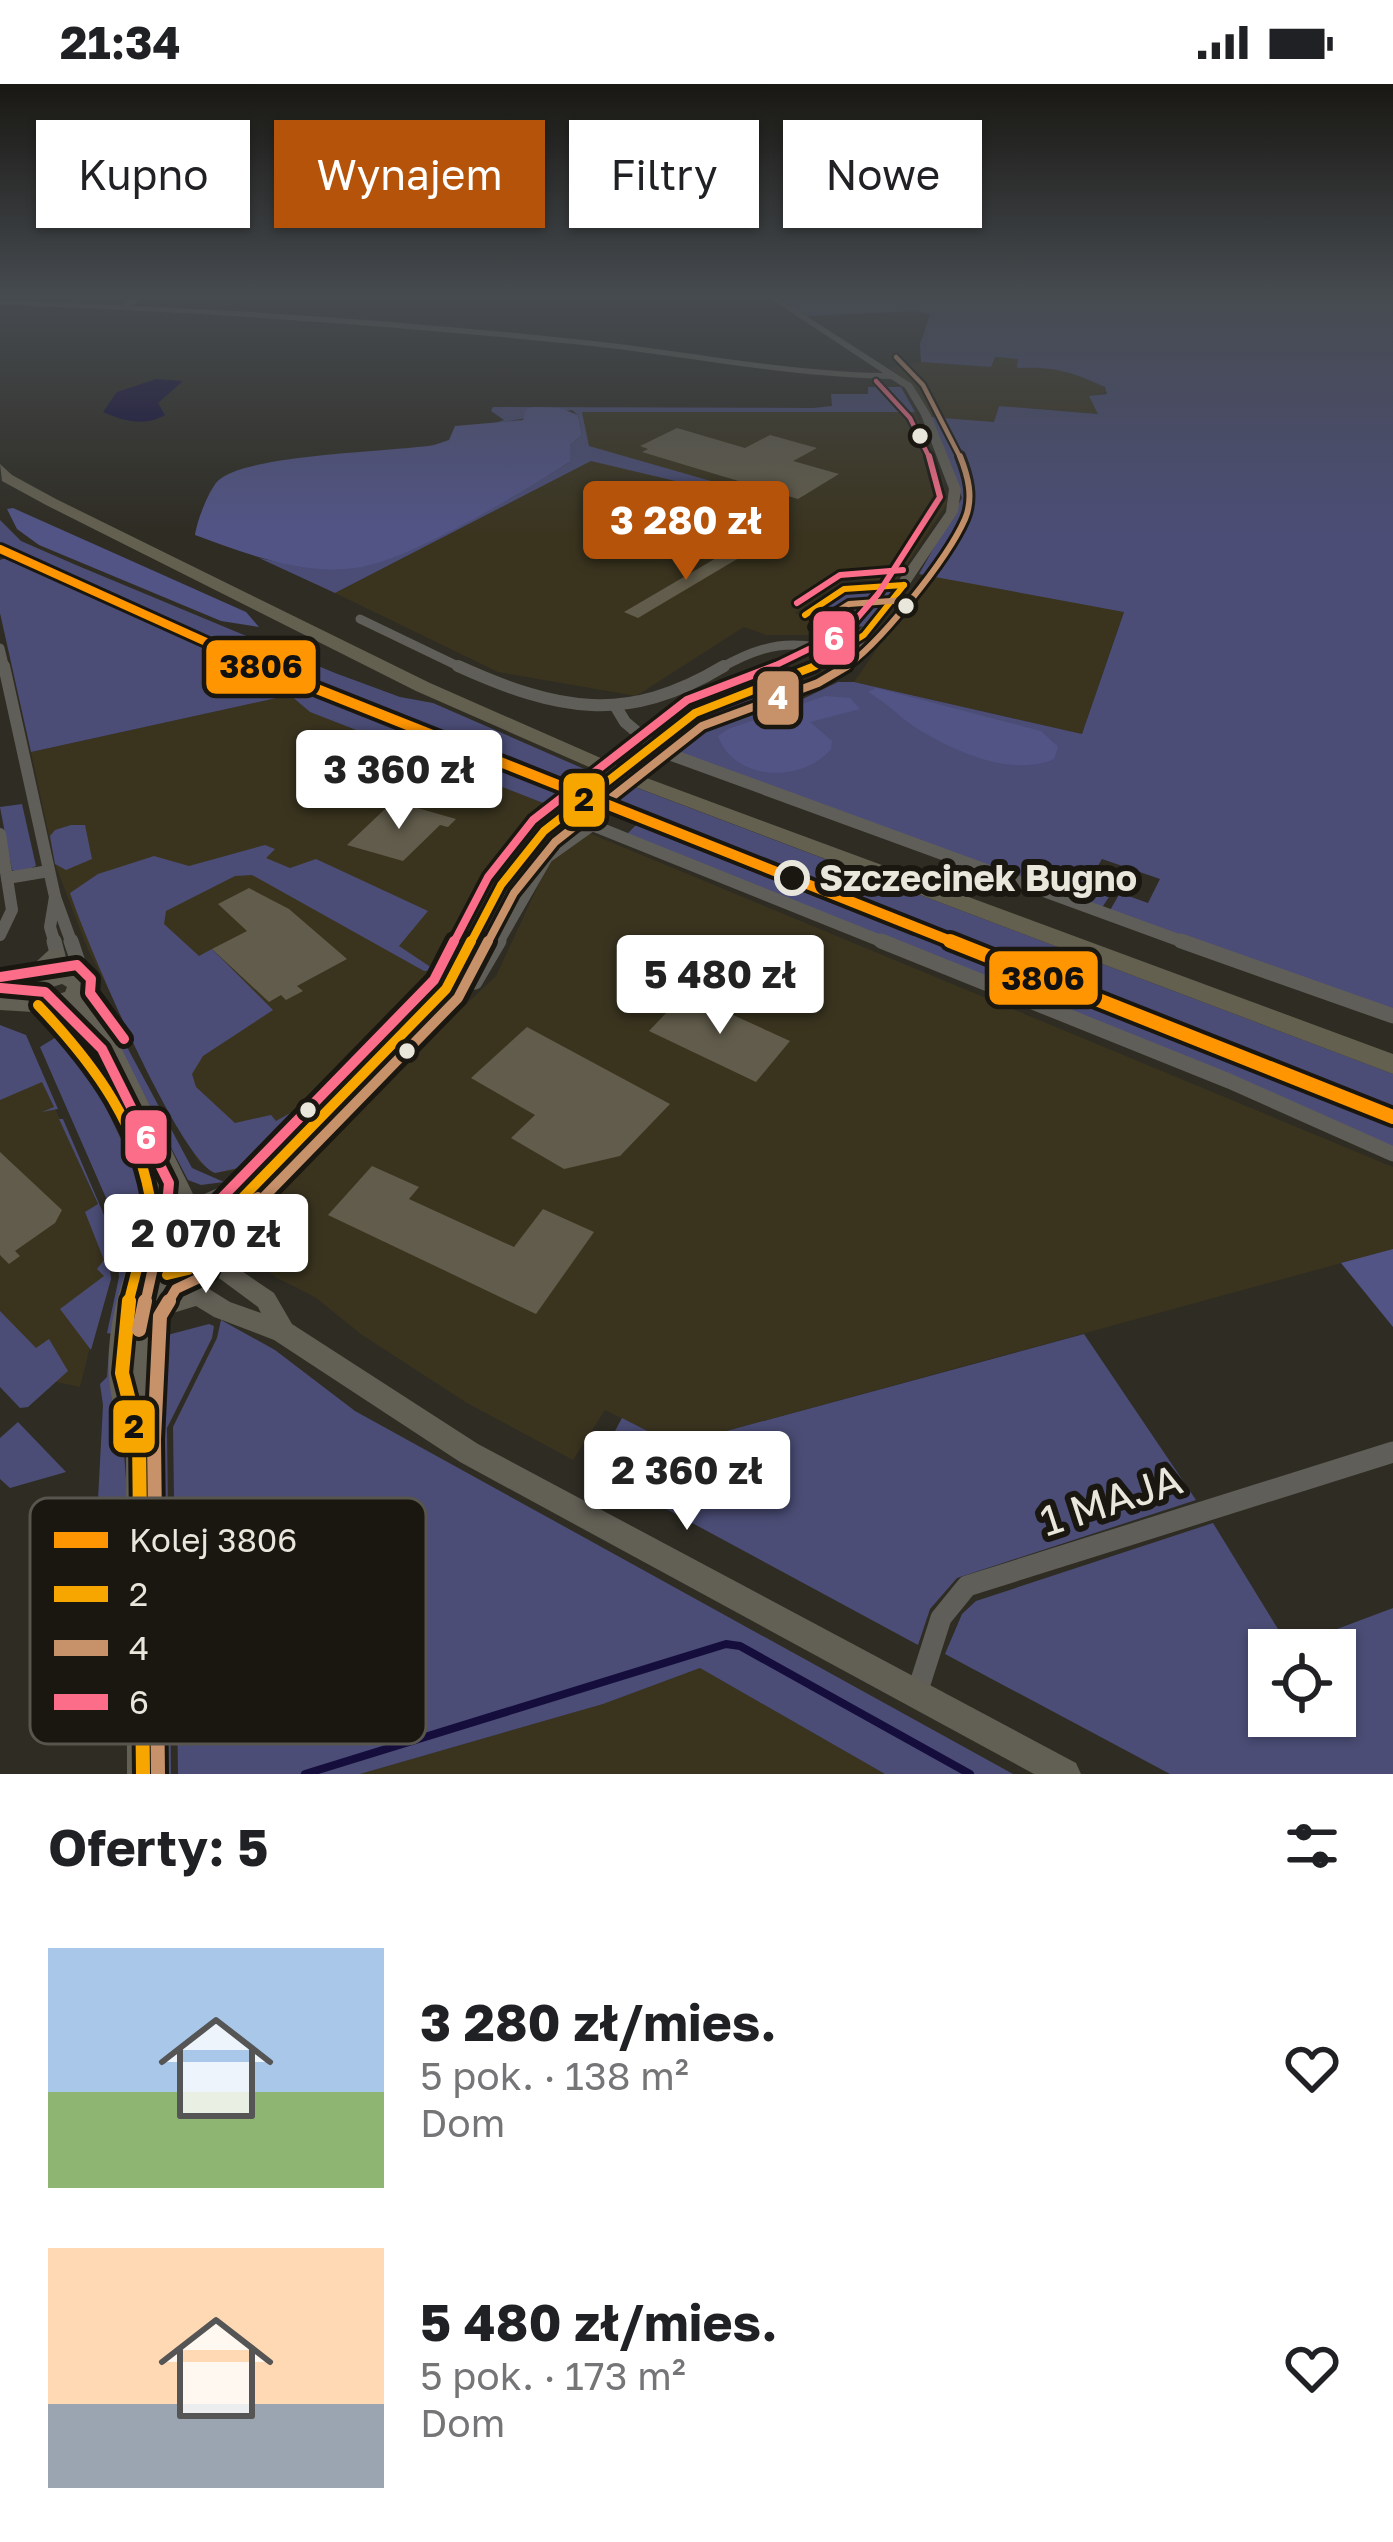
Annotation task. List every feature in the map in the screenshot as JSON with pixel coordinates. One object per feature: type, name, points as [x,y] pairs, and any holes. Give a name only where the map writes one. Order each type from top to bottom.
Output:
[{"type":"highway","points":[[2,469],[386,657],[575,741],[757,813],[1393,1046]]},
{"type":"highway","points":[[2,469],[423,687],[618,772],[1393,1064]]},
{"type":"street","points":[[140,1498],[147,1304],[167,1275],[190,1270],[263,1178],[453,980],[514,865],[580,802],[660,737],[716,702],[795,676],[841,653],[890,603],[956,505],[952,480],[926,415],[898,376],[877,376]]},
{"type":"street","points":[[360,619],[541,701],[581,708],[616,707],[670,695],[740,653],[770,643],[809,643],[841,653]]},
{"type":"street","points":[[0,648],[55,897],[78,962],[75,990],[106,1037],[210,1240],[219,1268],[266,1300],[283,1332]]},
{"type":"street","points":[[616,707],[625,722],[658,750],[1393,1016]]},
{"type":"street","points":[[453,980],[475,982],[547,857],[584,827],[596,827],[1229,1081],[1393,1154]]},
{"type":"street","points":[[0,834],[11,913],[0,935]]},
{"type":"street","points":[[7,878],[50,871]]},
{"type":"street","points":[[0,1003],[30,990],[60,964],[50,927],[55,897]]},
{"type":"street","points":[[30,990],[56,954]]},
{"type":"street","points":[[30,990],[56,1005],[75,990]]},
{"type":"street","points":[[30,990],[97,1070],[155,1188],[152,1211]]},
{"type":"street","points":[[139,1439],[127,1420],[121,1380],[124,1312],[139,1261],[136,1231],[152,1211],[171,1203],[225,1193],[263,1178]]},
{"type":"street","points":[[139,1261],[196,1296],[283,1332],[469,1453],[1065,1774]]},
{"type":"street","points":[[145,1324],[165,1305],[196,1296]]},
{"type":"street","name":"1 MAJA","points":[[917,1694],[941,1618],[968,1586],[1393,1452]]},
{"type":"street","points":[[143,1744],[143,1774]]},
{"type":"shaded area","points":[[900,376],[1089,376],[1108,391],[1090,397],[1100,414],[999,406],[994,422],[931,417],[913,386]]},
{"type":"shaded area","points":[[1079,376],[1393,376],[1393,1010],[1109,912],[1120,893],[1148,903],[1160,879],[1102,859],[1089,881],[1113,891],[1101,909],[662,746],[705,716],[764,694],[784,708],[838,682],[1082,734],[1124,612],[919,574],[962,498],[931,417],[994,422],[999,406],[1098,414],[1089,396],[1107,394],[1105,387]]},
{"type":"shaded area","points":[[156,379],[183,381],[158,403],[165,415],[134,421],[103,412],[117,392]]},
{"type":"shaded area","points":[[868,387],[901,387],[915,412],[582,412],[589,446],[770,498],[764,502],[591,461],[335,593],[259,558],[329,568],[375,563],[463,524],[570,462],[570,445],[582,435],[578,415],[572,410],[493,424],[504,420],[491,411],[493,407],[813,408],[832,406],[831,394],[868,394]]},
{"type":"shaded area","points":[[560,408],[578,415],[582,435],[570,445],[570,462],[465,524],[379,563],[335,569],[294,566],[195,535],[213,488],[230,473],[284,460],[434,445],[449,440],[455,426],[523,420],[526,409]]},
{"type":"shaded area","points":[[582,411],[915,412],[943,480],[947,504],[896,580],[844,580],[795,613],[829,626],[814,635],[766,635],[744,627],[636,696],[498,672],[335,593],[591,461]]},
{"type":"shaded area","points":[[7,509],[246,612],[259,627],[221,621],[39,545],[17,529]]},
{"type":"shaded area","points":[[0,520],[21,541],[76,565],[335,673],[400,697],[433,703],[598,775],[580,790],[175,628],[0,546]]},
{"type":"shaded area","points":[[8,557],[197,645],[572,795],[556,808],[310,712],[290,695],[31,752],[0,613],[0,560]]},
{"type":"shaded area","points":[[928,575],[1124,611],[1082,734],[854,682]]},
{"type":"shaded area","points":[[895,588],[868,626],[852,627],[817,614],[847,591]]},
{"type":"shaded area","points":[[876,688],[1041,731],[1058,747],[1054,759],[1004,764],[969,754],[914,727],[868,692]]},
{"type":"shaded area","points":[[290,695],[310,712],[556,808],[495,869],[427,989],[258,1158],[239,1170],[215,1173],[198,1161],[88,950],[55,864],[31,752]]},
{"type":"shaded area","points":[[825,696],[850,698],[860,709],[810,722],[832,741],[831,749],[803,768],[786,772],[753,769],[726,751],[718,736],[728,729]]},
{"type":"shaded area","points":[[619,781],[1393,1074],[1393,1114],[598,799]]},
{"type":"shaded area","points":[[22,804],[36,866],[19,873],[12,870],[0,807]]},
{"type":"shaded area","points":[[71,825],[85,825],[92,859],[66,870],[55,864],[50,836]]},
{"type":"shaded area","points":[[636,825],[913,936],[918,931],[1393,1121],[1393,1147],[624,837]]},
{"type":"shaded area","points":[[584,831],[1393,1167],[1393,1249],[675,1445],[605,1410],[573,1460],[467,1403],[362,1335],[315,1297],[275,1277],[267,1269],[258,1209],[306,1155],[496,976],[550,860]]},
{"type":"shaded area","points":[[265,845],[275,849],[266,858],[290,868],[316,859],[428,911],[399,946],[435,970],[424,971],[252,875],[235,876],[166,911],[164,924],[199,956],[212,949],[273,1010],[203,1056],[192,1074],[196,1087],[235,1123],[271,1115],[276,1121],[301,1107],[307,1110],[248,1166],[215,1173],[199,1159],[157,1090],[70,893],[98,874],[154,856],[189,866]]},
{"type":"shaded area","points":[[113,1021],[192,1168],[224,1182],[201,1185],[188,1180],[106,1023]]},
{"type":"shaded area","points":[[0,1025],[26,1035],[58,1109],[42,1112],[54,1107],[42,1082],[0,1100]]},
{"type":"shaded area","points":[[58,1036],[93,1081],[143,1185],[143,1197],[124,1239],[127,1266],[118,1335],[107,1333],[119,1277],[113,1214],[40,1047]]},
{"type":"shaded area","points":[[0,1046],[28,1048],[98,1205],[107,1279],[80,1387],[38,1378],[0,1339]]},
{"type":"shaded area","points":[[59,1119],[63,1119],[104,1215],[111,1279],[91,1350],[60,1309],[104,1276],[97,1269],[104,1260],[85,1212],[98,1204]]},
{"type":"shaded area","points":[[175,1213],[193,1220],[200,1238],[193,1256],[175,1263],[157,1256],[150,1238],[157,1220]]},
{"type":"shaded area","points":[[1393,1249],[1393,1327],[1341,1263]]},
{"type":"shaded area","points":[[0,1311],[36,1348],[49,1339],[68,1371],[28,1407],[20,1408],[0,1387]]},
{"type":"shaded area","points":[[221,1320],[275,1350],[355,1411],[1013,1774],[885,1774],[700,1668],[603,1704],[360,1774],[178,1774],[178,1744],[426,1744],[426,1498],[174,1498],[173,1427],[217,1338]]},
{"type":"shaded area","points":[[214,1326],[167,1428],[168,1498],[153,1498],[152,1339]]},
{"type":"shaded area","points":[[1084,1334],[1196,1500],[957,1578],[930,1609],[918,1645],[594,1470],[622,1418],[675,1445]]},
{"type":"shaded area","points":[[117,1348],[127,1498],[98,1498],[100,1384],[107,1377],[109,1351]]},
{"type":"shaded area","points":[[18,1422],[66,1472],[10,1488],[0,1479],[0,1438]]},
{"type":"shaded area","points":[[1213,1523],[1278,1629],[1248,1629],[1248,1737],[1356,1737],[1356,1629],[1337,1629],[1393,1608],[1393,1774],[1170,1774],[945,1654],[962,1614],[976,1601]]},
{"type":"shaded area","points":[[700,1668],[885,1774],[360,1774],[603,1704]]},
{"type":"shaded area","points":[[155,1744],[171,1744],[171,1774],[155,1774]]},
{"type":"building","points":[[677,428],[745,448],[770,435],[817,448],[793,461],[839,474],[798,499],[642,452],[648,449],[640,446]]},
{"type":"building","points":[[735,547],[749,552],[638,618],[624,612]]},
{"type":"building","points":[[407,805],[456,819],[448,827],[440,825],[403,861],[347,845],[385,809],[399,813]]},
{"type":"building","points":[[249,888],[289,909],[347,959],[297,986],[303,991],[269,1002],[212,949],[247,931],[218,904]]},
{"type":"building","points":[[685,993],[790,1041],[756,1082],[649,1031]]},
{"type":"building","points":[[527,1027],[670,1104],[620,1156],[564,1169],[511,1138],[535,1115],[471,1078]]},
{"type":"building","points":[[0,1152],[62,1210],[55,1223],[15,1251],[20,1256],[9,1264],[0,1255]]},
{"type":"building","points":[[372,1166],[419,1187],[409,1199],[514,1247],[543,1209],[594,1232],[536,1314],[328,1215]]},
{"type":"waterway","points":[[426,1737],[726,1644],[740,1646],[970,1774]]},
{"type":"waterway","points":[[305,1774],[402,1744]]},
{"type":"rail line","name":"3806","points":[[0,549],[254,664],[1393,1117]]},
{"type":"transit line","name":"4","points":[[155,1498],[160,1316],[176,1289],[210,1273],[226,1236],[458,998],[514,893],[555,842],[702,726],[818,683],[864,656],[902,611],[965,519],[970,497],[967,474],[949,428],[914,376]]},
{"type":"transit line","name":"6","points":[[1,988],[45,992],[102,1049],[169,1183],[166,1216],[150,1244],[152,1251],[170,1260],[184,1254],[201,1219],[434,980],[488,877],[533,820],[687,700],[805,655],[846,631],[878,594],[940,497],[918,433],[900,404],[876,381]]},
{"type":"transit line","name":"6","points":[[797,603],[840,575],[903,570]]},
{"type":"transit line","name":"2","points":[[805,615],[844,589],[904,585]]},
{"type":"transit line","name":"2","points":[[212,1229],[446,989],[501,885],[544,831],[695,713],[795,676],[841,653],[864,635],[904,585]]},
{"type":"transit line","name":"4","points":[[813,627],[849,604],[905,600]]},
{"type":"transit line","name":"6","points":[[0,977],[77,965],[91,979],[90,993],[124,1039]]},
{"type":"transit line","name":"2","points":[[38,1005],[97,1073],[129,1125],[148,1181],[152,1211]]},
{"type":"transit line","name":"4","points":[[139,1330],[154,1263],[150,1244],[162,1224],[179,1218],[202,1221],[258,1197]]},
{"type":"transit line","name":"2","points":[[167,1275],[188,1270],[208,1251],[210,1221],[191,1205]]},
{"type":"transit line","name":"2","points":[[139,1261],[124,1329],[122,1373],[139,1439],[140,1498]]},
{"type":"transit line","name":"2","points":[[143,1744],[143,1774]]},
{"type":"transit line","name":"4","points":[[158,1744],[158,1774]]},
{"type":"place","name":"Szczecinek Bugno","points":[[792,878]]}]
